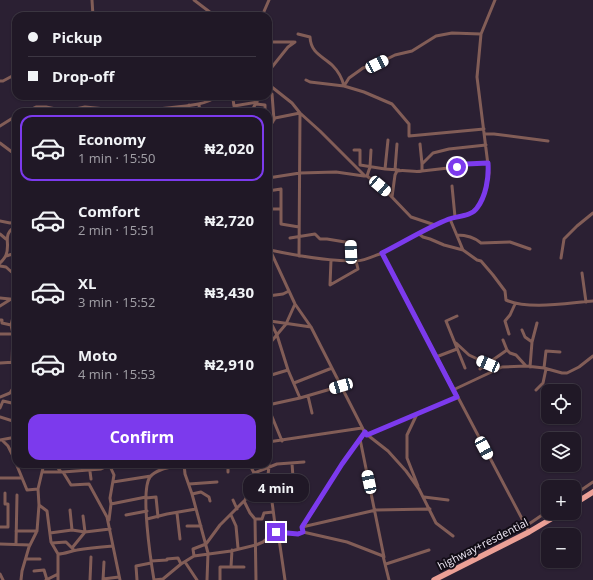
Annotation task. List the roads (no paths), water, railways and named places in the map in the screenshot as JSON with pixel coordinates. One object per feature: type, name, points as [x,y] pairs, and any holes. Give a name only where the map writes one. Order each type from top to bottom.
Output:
[{"type":"highway","points":[[581,500],[593,492]]},
{"type":"highway","name":"highway+resdential","points":[[434,580],[529,532],[549,520]]},
{"type":"street","points":[[92,0],[93,12]]},
{"type":"street","points":[[194,0],[209,12]]},
{"type":"street","points":[[264,12],[269,0]]},
{"type":"street","points":[[272,252],[331,260],[356,261],[382,253],[450,219],[472,213],[477,209],[486,188],[489,173],[477,77],[481,34],[495,0]]},
{"type":"street","points":[[344,86],[349,78],[363,68],[377,64],[394,55],[412,51],[436,36],[452,32],[481,34]]},
{"type":"street","points":[[298,34],[310,37],[310,45],[340,73],[344,86]]},
{"type":"street","points":[[272,42],[295,42],[288,47],[272,67]]},
{"type":"street","points":[[0,81],[12,76]]},
{"type":"street","points":[[306,80],[310,82],[344,86],[364,92],[392,104],[409,124],[409,136],[484,129]]},
{"type":"street","points":[[272,87],[292,103],[300,113],[366,176],[392,197],[411,217],[435,226]]},
{"type":"street","points":[[272,93],[277,91]]},
{"type":"street","points":[[162,108],[199,104],[211,100]]},
{"type":"street","points":[[233,100],[234,106],[256,103],[265,105],[266,108]]},
{"type":"street","points":[[253,108],[258,100]]},
{"type":"street","points":[[271,100],[274,120],[300,113]]},
{"type":"street","points":[[199,104],[200,108]]},
{"type":"street","points":[[34,108],[50,108]]},
{"type":"street","points":[[81,108],[91,108]]},
{"type":"street","points":[[299,256],[300,113]]},
{"type":"street","points":[[0,126],[12,118]]},
{"type":"street","points":[[485,134],[548,142]]},
{"type":"street","points":[[385,169],[388,140]]},
{"type":"street","points":[[0,143],[12,152]]},
{"type":"street","points":[[392,197],[397,170],[397,144]]},
{"type":"street","points":[[420,144],[422,171]]},
{"type":"street","points":[[422,164],[433,153],[449,149],[486,145]]},
{"type":"street","points":[[354,150],[360,150],[360,165],[385,169],[417,172],[457,167],[466,164],[488,163]]},
{"type":"street","points":[[366,176],[370,167],[371,150]]},
{"type":"street","points":[[272,178],[300,173],[336,172],[366,176]]},
{"type":"street","points":[[452,186],[455,217]]},
{"type":"street","points":[[272,190],[281,189],[281,224],[299,227]]},
{"type":"street","points":[[272,209],[280,209]]},
{"type":"street","points":[[561,258],[564,239],[593,213]]},
{"type":"street","points":[[450,219],[463,250]]},
{"type":"street","points":[[0,221],[12,223]]},
{"type":"street","points":[[12,229],[9,231],[6,239],[6,256],[0,264],[12,272]]},
{"type":"street","points":[[0,234],[6,239]]},
{"type":"street","points":[[290,238],[315,234],[320,239],[351,243],[351,260]]},
{"type":"street","points":[[419,234],[422,237],[463,250],[477,260],[481,261],[505,291],[504,294],[506,300],[515,304],[530,305],[593,301]]},
{"type":"street","points":[[457,235],[465,235],[476,238],[481,244],[510,242],[530,249]]},
{"type":"street","points":[[382,253],[529,532]]},
{"type":"street","points":[[6,256],[12,254]]},
{"type":"street","points":[[272,257],[295,304],[311,327],[362,428],[366,434],[388,451],[420,489]]},
{"type":"street","points":[[331,260],[330,285],[358,269],[356,261]]},
{"type":"street","points":[[582,273],[586,302]]},
{"type":"street","points":[[272,295],[283,294],[290,291]]},
{"type":"street","points":[[0,298],[10,299]]},
{"type":"street","points":[[0,306],[10,299]]},
{"type":"street","points":[[272,341],[286,324],[295,304]]},
{"type":"street","points":[[509,334],[505,321],[510,315],[515,304]]},
{"type":"street","points":[[457,316],[446,321],[465,368]]},
{"type":"street","points":[[0,320],[2,320],[2,323],[12,325]]},
{"type":"street","points":[[272,321],[311,327]]},
{"type":"street","points":[[528,366],[537,323]]},
{"type":"street","points":[[272,326],[277,335],[288,370],[300,398]]},
{"type":"street","points":[[522,330],[526,337],[532,342]]},
{"type":"street","points":[[0,334],[12,334]]},
{"type":"street","points":[[503,340],[507,350],[516,355],[528,366]]},
{"type":"street","points":[[454,342],[469,355],[488,364]]},
{"type":"street","points":[[436,357],[457,349]]},
{"type":"street","points":[[480,369],[507,350]]},
{"type":"street","points":[[536,390],[543,384],[546,352],[560,352]]},
{"type":"street","points":[[453,390],[502,367],[528,366],[567,373],[579,367],[593,356]]},
{"type":"street","points":[[0,363],[12,363]]},
{"type":"street","points":[[294,383],[332,368]]},
{"type":"street","points":[[272,375],[288,370]]},
{"type":"street","points":[[272,405],[341,386]]},
{"type":"street","points":[[0,397],[10,393],[12,389]]},
{"type":"street","points":[[308,396],[312,413]]},
{"type":"street","points":[[303,532],[302,527],[342,464],[360,439],[366,434],[457,397]]},
{"type":"street","points":[[0,408],[3,401],[12,403]]},
{"type":"street","points":[[417,414],[407,435],[406,458],[436,522],[453,536]]},
{"type":"street","points":[[272,416],[282,441]]},
{"type":"street","points":[[0,417],[12,421]]},
{"type":"street","points":[[272,442],[362,428]]},
{"type":"street","points":[[1,440],[12,438]]},
{"type":"street","points":[[360,439],[389,580]]},
{"type":"street","points":[[1,440],[8,446],[12,454]]},
{"type":"street","points":[[272,466],[277,464],[304,462]]},
{"type":"street","points":[[281,494],[294,492],[292,463]]},
{"type":"street","points":[[18,468],[26,490],[38,489]]},
{"type":"street","points":[[21,580],[22,571],[30,545],[37,531],[39,505],[38,489],[43,468]]},
{"type":"street","points":[[58,468],[70,485],[89,484],[105,511],[109,522],[119,579],[103,579],[104,562]]},
{"type":"street","points":[[90,468],[91,479]]},
{"type":"street","points":[[42,472],[90,471],[103,468]]},
{"type":"street","points":[[109,522],[111,504],[110,498],[114,475],[111,468]]},
{"type":"street","points":[[113,482],[151,476],[159,471],[170,468]]},
{"type":"street","points":[[184,468],[206,544],[208,554],[207,580]]},
{"type":"street","points":[[194,556],[193,549],[206,544],[216,530],[244,501],[254,473],[253,468]]},
{"type":"street","points":[[254,473],[266,468]]},
{"type":"street","points":[[269,468],[267,482],[271,494],[285,580]]},
{"type":"street","points":[[151,476],[147,482],[146,498],[151,562],[154,580],[163,579],[181,564],[194,556],[239,549],[263,542],[277,532],[298,534],[303,532],[347,542],[384,557]]},
{"type":"street","points":[[0,478],[22,478]]},
{"type":"street","points":[[189,484],[217,482]]},
{"type":"street","points":[[581,490],[593,482]]},
{"type":"street","points":[[192,494],[201,492],[209,497],[210,500]]},
{"type":"street","points":[[0,527],[8,527],[8,504],[5,504],[5,493]]},
{"type":"street","points":[[16,544],[17,495]]},
{"type":"street","points":[[111,504],[156,497],[158,517]]},
{"type":"street","points":[[424,497],[448,500]]},
{"type":"street","points":[[233,500],[237,509]]},
{"type":"street","points":[[244,501],[250,513],[256,519],[256,580]]},
{"type":"street","points":[[39,505],[47,511],[52,543],[58,554],[58,580]]},
{"type":"street","points":[[147,519],[196,509]]},
{"type":"street","points":[[302,527],[374,511],[430,509]]},
{"type":"street","points":[[70,510],[72,530]]},
{"type":"street","points":[[126,515],[147,512]]},
{"type":"street","points":[[256,519],[262,519],[264,513],[273,512]]},
{"type":"street","points":[[177,513],[180,539]]},
{"type":"street","points":[[231,515],[236,526],[239,549]]},
{"type":"street","points":[[58,554],[66,554],[73,549],[85,532],[83,516]]},
{"type":"street","points":[[526,526],[541,516]]},
{"type":"street","points":[[187,526],[201,526]]},
{"type":"street","points":[[50,533],[72,530],[85,532],[110,529]]},
{"type":"street","points":[[16,531],[37,531]]},
{"type":"street","points":[[52,543],[66,542],[73,549],[113,546]]},
{"type":"street","points":[[0,544],[30,545]]},
{"type":"street","points":[[231,567],[232,550]]},
{"type":"street","points":[[386,564],[429,550]]},
{"type":"street","points":[[90,557],[90,580]]},
{"type":"street","points":[[137,580],[136,566],[178,558],[181,564]]},
{"type":"street","points":[[26,559],[40,559]]},
{"type":"street","points":[[185,562],[197,580]]},
{"type":"street","points":[[220,580],[220,567],[244,567]]},
{"type":"street","points":[[34,571],[44,570],[46,580],[58,574]]},
{"type":"street","points":[[0,574],[3,580]]}]
